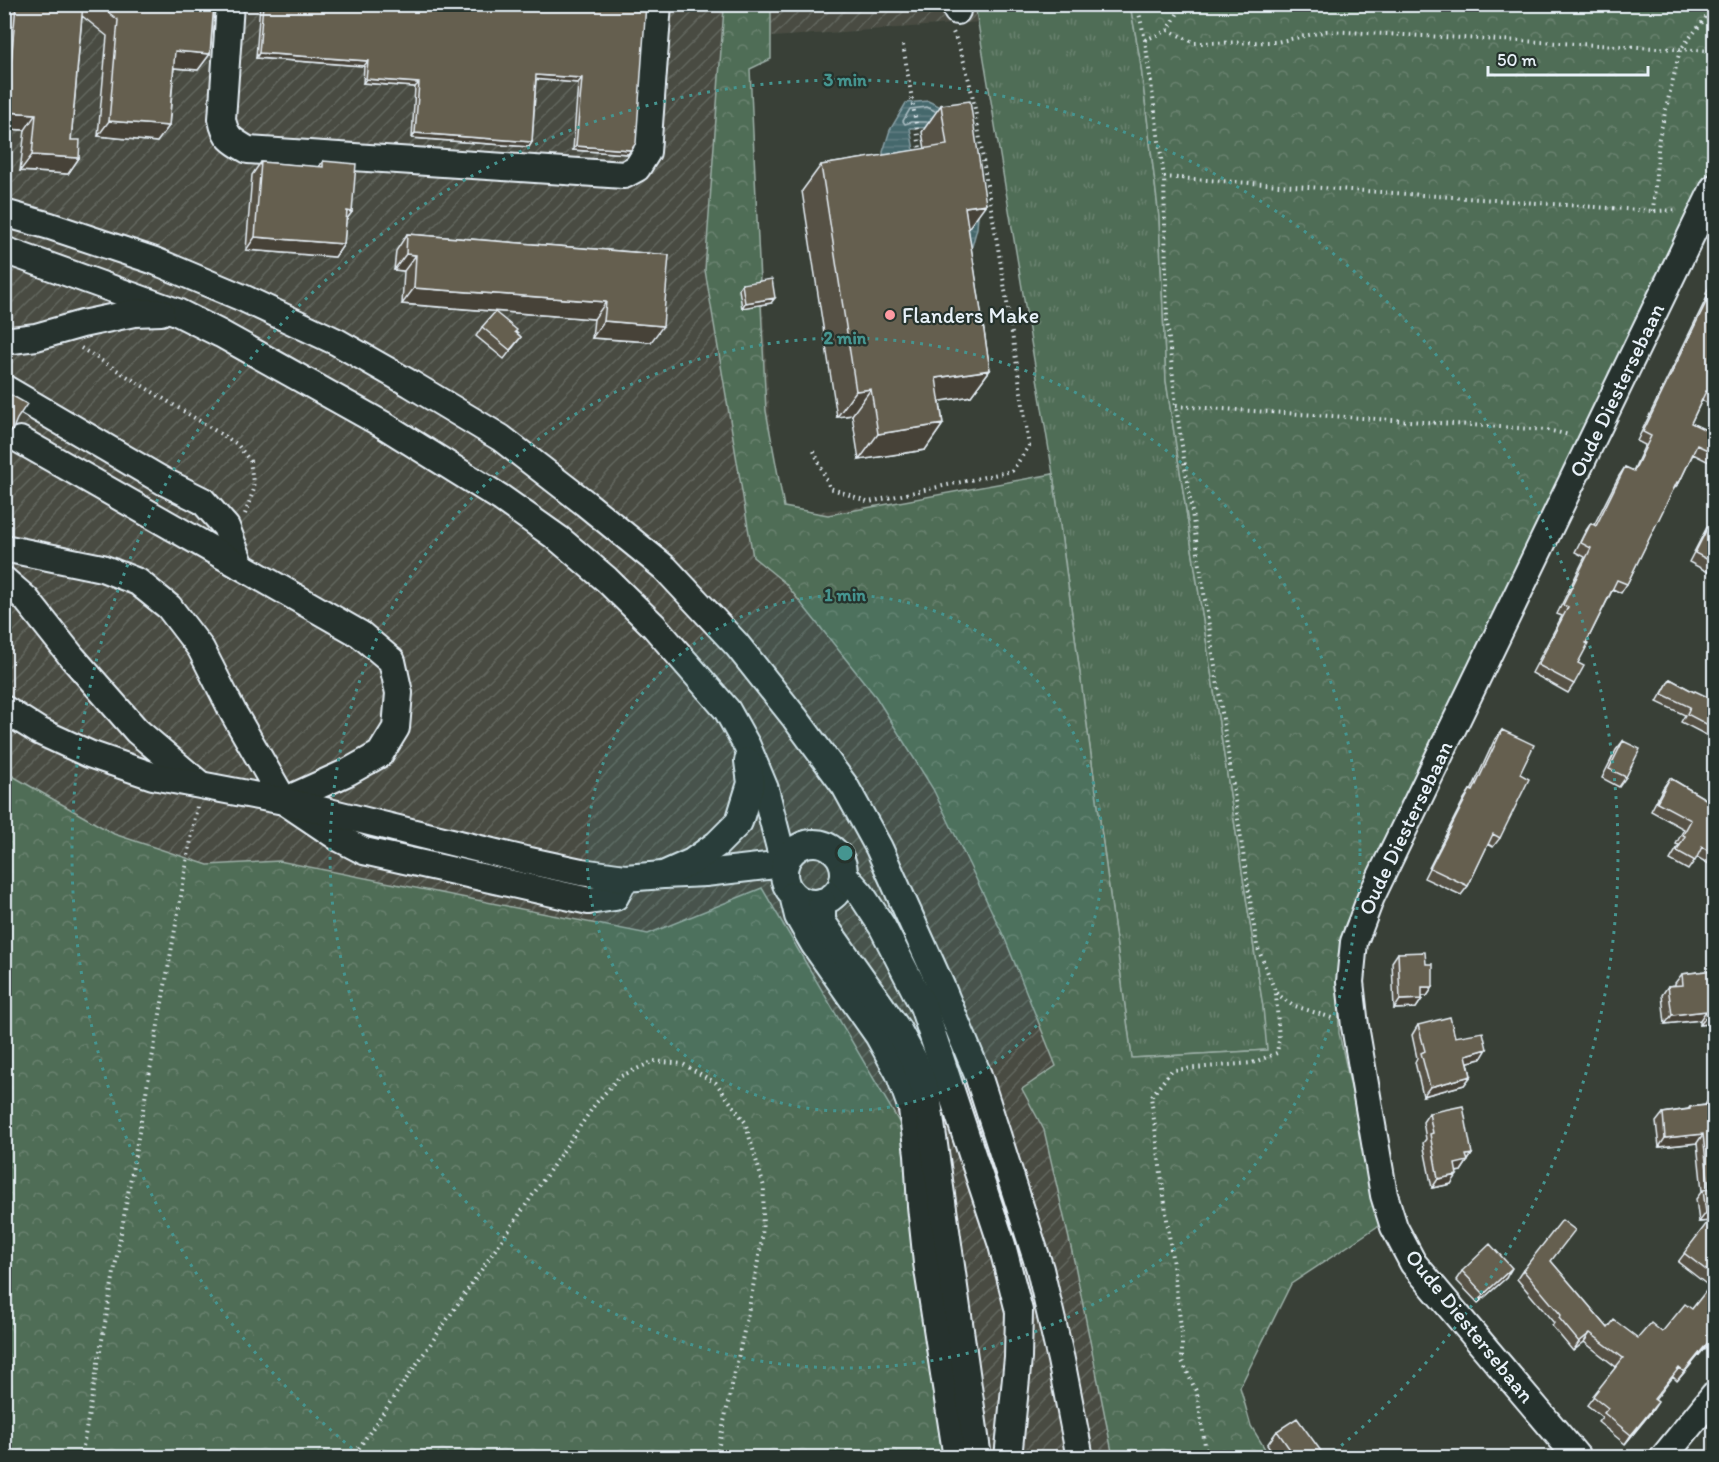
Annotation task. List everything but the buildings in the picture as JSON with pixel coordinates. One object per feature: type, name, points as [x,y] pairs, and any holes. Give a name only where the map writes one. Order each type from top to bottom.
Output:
[{"type":"street","points":[[230,4],[222,118],[224,132],[235,143],[248,150],[624,175],[637,168],[646,152],[658,4]]},
{"type":"street","name":"Oude Diestersebaan","points":[[1578,1458],[1413,1263],[1394,1227],[1384,1195],[1355,1026],[1350,982],[1354,942],[1371,897],[1710,199]]},
{"type":"street","points":[[4,213],[155,261],[338,342],[411,384],[501,438],[585,503],[665,568],[737,645],[845,786],[879,848],[951,1008],[978,1075],[1040,1269],[1080,1458]]},
{"type":"street","points":[[4,250],[177,312],[382,424],[501,498],[559,539],[606,579],[654,626],[727,710],[747,746],[765,789],[784,864],[784,881],[793,895],[798,916],[814,944],[878,1035],[899,1073],[912,1109],[927,1263],[957,1458]]},
{"type":"street","points":[[4,341],[36,337],[134,313],[177,312]]},
{"type":"street","points":[[4,388],[163,481],[203,501],[226,526],[237,555]]},
{"type":"street","points":[[20,440],[237,555],[360,634],[392,662],[399,693],[396,728],[380,754],[348,772],[284,801]]},
{"type":"street","points":[[4,548],[102,568],[138,582],[169,607],[201,649],[234,714],[284,801]]},
{"type":"street","points":[[4,580],[26,599],[72,657],[137,731],[201,785]]},
{"type":"street","points":[[4,709],[39,731],[89,754],[153,776],[284,801],[581,872],[625,878],[705,873],[784,864]]},
{"type":"street","points":[[663,875],[692,862],[717,844],[740,822],[751,783],[747,746]]},
{"type":"street","points":[[784,864],[796,848],[805,843],[814,842],[833,848],[840,856],[843,865],[844,875],[838,892],[822,902],[801,901],[793,895]]},
{"type":"street","points":[[844,875],[861,894],[882,926],[923,1006],[1002,1245],[1018,1311],[1018,1358],[1008,1458]]},
{"type":"street","points":[[822,902],[822,922],[898,1030],[914,1060],[927,1095],[978,1458]]},
{"type":"street","points":[[1663,1458],[1714,1395]]},
{"type":"path","points":[[1137,4],[1145,40],[1164,177],[1167,321],[1176,406],[1257,946],[1276,993],[1279,1040],[1277,1053],[1252,1063],[1172,1070],[1151,1097],[1182,1334],[1182,1361],[1197,1393],[1207,1458]]},
{"type":"path","points":[[1145,40],[1168,30],[1183,4]]},
{"type":"path","points":[[1653,211],[1659,138],[1680,50],[1712,10],[1714,4]]},
{"type":"path","points":[[813,450],[830,488],[869,502],[1012,471],[1029,446],[974,107],[955,15]]},
{"type":"path","points":[[1168,30],[1195,43],[1277,42],[1327,31],[1714,51]]},
{"type":"path","points":[[903,45],[922,162]]},
{"type":"path","points":[[1164,177],[1653,211],[1710,199]]},
{"type":"path","points":[[55,332],[237,444],[250,461],[254,489],[237,555]]},
{"type":"path","points":[[1176,406],[1547,430],[1593,440]]},
{"type":"path","points":[[81,1458],[201,785]]},
{"type":"path","points":[[1276,993],[1292,1005],[1355,1026]]},
{"type":"path","points":[[352,1458],[596,1103],[619,1077],[654,1061],[683,1064],[716,1083],[745,1122],[764,1187],[762,1240],[716,1458]]},
{"type":"shaded area","points":[[5,5],[977,5],[980,22],[746,39],[776,516],[1045,487],[1194,1457],[5,1458]]},
{"type":"green space","points":[[975,5],[1130,5],[1140,59],[1159,217],[1166,381],[1268,1050],[1132,1058],[1053,474]]},
{"type":"green space","points":[[1130,5],[1714,5],[1714,162],[1344,927],[1338,977],[1339,1033],[1381,1224],[1291,1284],[1240,1387],[1251,1426],[1270,1457],[1113,1457],[1075,1265],[1044,1130],[1022,1089],[1056,1066],[1005,939],[933,789],[876,697],[785,583],[753,557],[705,270],[724,8],[771,10],[771,59],[750,69],[766,411],[784,507],[828,515],[1053,474],[1132,1058],[1267,1050],[1263,1007],[1166,381],[1159,217],[1140,59]]},
{"type":"green space","points":[[4,770],[114,834],[208,865],[279,861],[648,934],[762,888],[902,1127],[950,1457],[5,1457]]},
{"type":"water","points":[[928,101],[954,113],[980,192],[977,228],[968,261],[952,127],[910,128],[918,173],[885,177],[883,152],[890,130],[906,103]]},
{"type":"place","name":"Flanders Make","points":[[890,315]]}]
